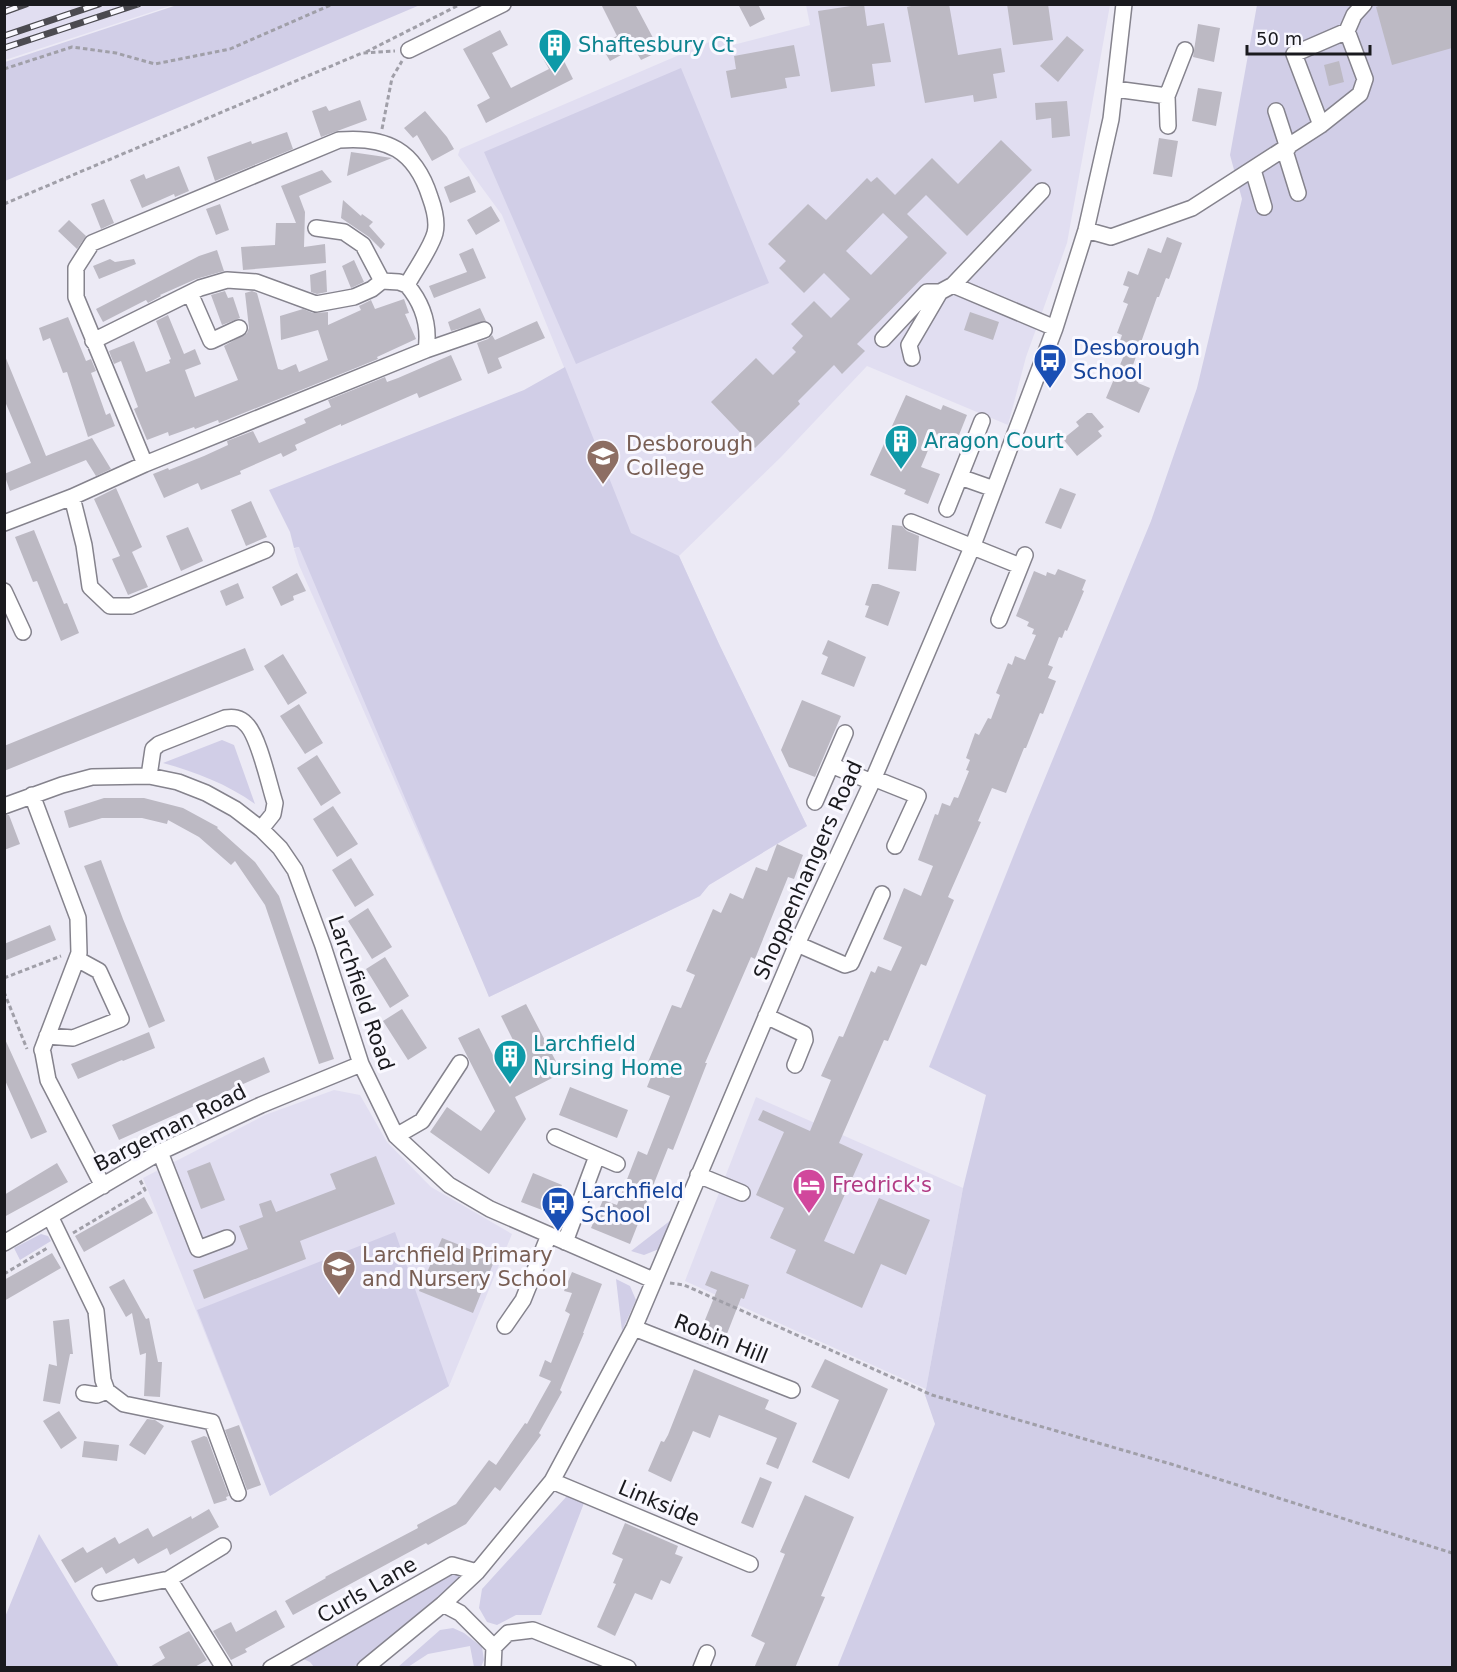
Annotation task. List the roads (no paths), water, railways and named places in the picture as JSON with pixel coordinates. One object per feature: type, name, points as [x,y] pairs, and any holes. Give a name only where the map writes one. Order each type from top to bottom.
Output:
[{"type":"street","points":[[409,50],[503,4]]},
{"type":"street","name":"Shoppenhangers Road","points":[[365,1668],[443,1604],[477,1572],[552,1481],[634,1328],[796,944],[873,780],[973,545],[1055,328],[1086,230],[1111,119],[1124,4]]},
{"type":"street","points":[[1321,125],[1294,54],[1347,31],[1354,15],[1364,4]]},
{"type":"street","points":[[1086,230],[1111,237],[1192,208],[1286,150],[1321,125],[1360,94],[1365,79],[1347,31]]},
{"type":"street","points":[[1168,126],[1167,96],[1185,50]]},
{"type":"street","points":[[1114,89],[1167,96]]},
{"type":"street","points":[[1276,111],[1298,193]]},
{"type":"street","points":[[144,464],[76,297],[76,268],[92,243],[339,140],[356,138],[396,148],[414,163],[426,186],[435,215],[435,232],[407,285]]},
{"type":"street","points":[[1253,170],[1264,207]]},
{"type":"street","points":[[912,358],[909,345],[946,288],[1042,191]]},
{"type":"street","points":[[316,228],[344,232],[363,245],[382,281]]},
{"type":"street","points":[[93,341],[190,293],[227,280],[256,282],[316,304],[354,297],[372,289],[382,281],[407,285],[416,296],[425,315],[428,338],[426,350]]},
{"type":"street","points":[[883,339],[927,292],[946,288],[1055,328]]},
{"type":"street","points":[[190,293],[211,341],[239,328]]},
{"type":"street","points":[[5,522],[72,497],[144,464],[426,350],[484,330]]},
{"type":"street","points":[[947,509],[982,421]]},
{"type":"street","points":[[960,477],[994,489]]},
{"type":"street","points":[[72,497],[84,545],[90,587],[110,606],[131,606],[266,550]]},
{"type":"street","points":[[911,522],[973,545],[1023,560],[999,620]]},
{"type":"street","points":[[4,591],[23,632]]},
{"type":"street","points":[[149,776],[153,749],[159,744],[225,718],[241,719],[253,732],[275,803],[273,814],[261,829]]},
{"type":"street","points":[[815,802],[845,733]]},
{"type":"street","points":[[831,765],[918,796],[895,846]]},
{"type":"street","name":"Larchfield Road","points":[[4,806],[92,777],[149,776],[178,782],[206,793],[235,809],[261,829],[280,848],[295,870],[323,946],[361,1064],[396,1136],[449,1185],[490,1209],[653,1280]]},
{"type":"street","points":[[32,795],[78,918],[78,954],[42,1050],[48,1080],[103,1186]]},
{"type":"street","points":[[796,944],[845,965],[851,963],[882,894]]},
{"type":"street","points":[[47,1036],[73,1038],[121,1019],[99,971],[78,954]]},
{"type":"street","points":[[766,1016],[806,1036],[795,1065]]},
{"type":"street","points":[[396,1136],[422,1121],[460,1062]]},
{"type":"street","name":"Bargeman Road","points":[[4,1244],[160,1152],[261,1105],[361,1064]]},
{"type":"street","points":[[555,1137],[617,1164]]},
{"type":"street","points":[[160,1152],[198,1249],[227,1238]]},
{"type":"street","points":[[565,1242],[597,1156]]},
{"type":"street","points":[[698,1175],[742,1193]]},
{"type":"street","points":[[50,1216],[96,1311],[103,1380],[107,1391],[124,1404],[212,1422],[238,1492]]},
{"type":"street","points":[[505,1326],[529,1288],[549,1235]]},
{"type":"street","name":"Robin Hill","points":[[634,1328],[792,1390]]},
{"type":"street","points":[[84,1393],[97,1395],[107,1391]]},
{"type":"street","name":"Linkside","points":[[552,1481],[750,1564]]},
{"type":"street","points":[[100,1593],[169,1579],[223,1546]]},
{"type":"street","name":"Curls Lane","points":[[281,1666],[452,1565],[477,1572]]},
{"type":"street","points":[[169,1579],[224,1668]]},
{"type":"street","points":[[443,1604],[460,1613],[494,1647],[495,1664],[493,1668]]},
{"type":"street","points":[[494,1647],[508,1633],[533,1630],[628,1668]]},
{"type":"street","points":[[701,1668],[707,1653]]},
{"type":"railway","points":[[4,12],[26,4]]},
{"type":"railway","points":[[4,36],[99,4]]},
{"type":"railway","points":[[4,48],[138,4]]},
{"type":"place","name":"Shaftesbury Ct","points":[[555,74]]},
{"type":"place","name":"Desborough School","points":[[1050,389]]},
{"type":"place","name":"Aragon Court","points":[[901,470]]},
{"type":"place","name":"Desborough College","points":[[603,485]]},
{"type":"place","name":"Larchfield Nursing Home","points":[[510,1085]]},
{"type":"place","name":"Fredrick's","points":[[809,1214]]},
{"type":"place","name":"Larchfield School","points":[[558,1232]]},
{"type":"place","name":"Larchfield Primary and Nursery School","points":[[339,1296]]}]
